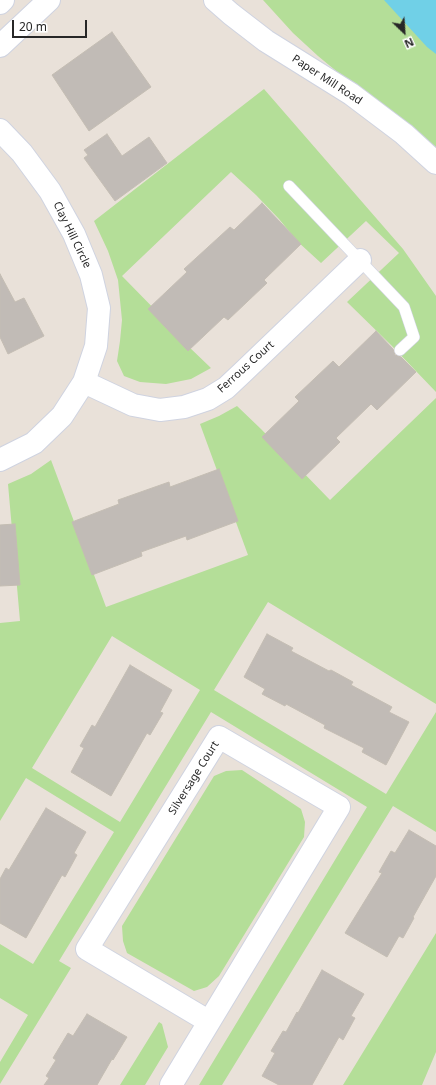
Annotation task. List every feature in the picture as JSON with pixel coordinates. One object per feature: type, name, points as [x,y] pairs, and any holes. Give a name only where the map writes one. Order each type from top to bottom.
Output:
[{"type":"street","points":[[0,3],[3,0]]},
{"type":"street","points":[[0,46],[49,0]]},
{"type":"street","name":"Paper Mill Road","points":[[215,0],[230,14],[266,41],[352,94],[404,134],[436,163]]},
{"type":"street","name":"Clay Hill Circle","points":[[0,130],[22,153],[50,191],[74,234],[91,275],[99,308],[96,346],[84,382],[62,416],[34,443],[0,460]]},
{"type":"street","name":"Ferrous Court","points":[[84,382],[133,406],[160,410],[184,407],[208,399],[226,388],[360,260]]},
{"type":"street","name":"Silversage Court","points":[[171,1085],[208,1021],[339,807],[219,737],[87,949],[208,1021]]},
{"type":"lane","points":[[288,186],[404,307],[414,337],[400,350]]},
{"type":"green space","points":[[263,0],[436,0],[436,162],[386,112],[318,56],[293,33]]},
{"type":"green space","points":[[264,89],[403,249],[436,296],[436,392],[347,302],[399,253],[366,221],[321,263],[297,241],[279,219],[256,195],[231,172],[122,276],[169,324],[187,345],[211,368],[191,379],[166,384],[140,382],[124,376],[117,361],[122,320],[118,280],[108,251],[94,221]]},
{"type":"green space","points":[[436,398],[436,704],[268,602],[214,690],[386,794],[436,712],[436,832],[393,806],[222,1085],[199,1085],[367,807],[211,712],[59,961],[71,968],[0,1084],[0,1062],[28,1015],[0,998],[0,944],[33,964],[114,832],[26,778],[0,821],[0,623],[20,621],[8,484],[31,474],[51,460],[106,607],[248,555],[200,424],[237,406],[330,500]],"holes":[[[112,636],[200,690],[120,822],[32,768]]]},
{"type":"green space","points":[[242,770],[301,809],[305,822],[304,837],[219,976],[207,987],[194,991],[127,953],[123,941],[122,926],[214,776],[226,771]]},
{"type":"green space","points":[[436,933],[436,1052],[422,1085],[343,1085]]},
{"type":"green space","points":[[159,1022],[162,1024],[168,1047],[145,1085],[120,1085]]},
{"type":"water","points":[[384,0],[436,0],[436,54],[427,47]]},
{"type":"building","points":[[112,32],[151,87],[89,131],[52,75]]},
{"type":"building","points":[[107,134],[122,156],[149,137],[167,163],[115,201],[84,158],[88,155],[84,150]]},
{"type":"building","points":[[262,203],[301,244],[264,280],[267,283],[228,320],[224,317],[188,351],[148,309],[187,272],[184,269],[230,227],[234,230]]},
{"type":"building","points":[[0,274],[15,302],[24,298],[44,336],[8,354],[0,337]]},
{"type":"building","points":[[376,331],[393,349],[395,355],[401,357],[416,372],[377,410],[371,404],[336,438],[340,442],[302,479],[262,437],[299,401],[295,397],[333,361],[339,367]]},
{"type":"building","points":[[219,469],[238,521],[187,540],[186,536],[141,552],[142,556],[92,575],[72,522],[119,504],[118,500],[169,482],[170,487]]},
{"type":"building","points":[[15,524],[20,585],[0,586],[0,525]]},
{"type":"building","points":[[267,634],[293,648],[291,651],[353,682],[351,685],[392,707],[389,712],[409,722],[386,765],[362,752],[364,748],[324,728],[325,725],[286,704],[285,706],[262,694],[265,689],[244,677]]},
{"type":"building","points":[[130,665],[172,690],[160,712],[163,713],[150,735],[147,733],[111,796],[71,772],[84,748],[80,746],[92,725],[95,727]]},
{"type":"building","points":[[46,808],[86,832],[74,853],[77,855],[65,877],[62,875],[26,938],[0,923],[0,879],[6,868],[9,870]]},
{"type":"building","points":[[409,830],[436,846],[436,876],[403,938],[399,936],[387,957],[345,933],[382,873],[379,872],[391,851],[395,853]]},
{"type":"building","points":[[322,970],[364,994],[351,1016],[355,1018],[343,1040],[339,1037],[312,1085],[279,1085],[262,1076],[275,1053],[271,1051],[283,1031],[286,1032],[297,1012],[298,1013]]},
{"type":"building","points":[[87,1014],[127,1037],[97,1085],[44,1085],[49,1078],[46,1076],[56,1060],[53,1058],[68,1033],[73,1036]]}]
